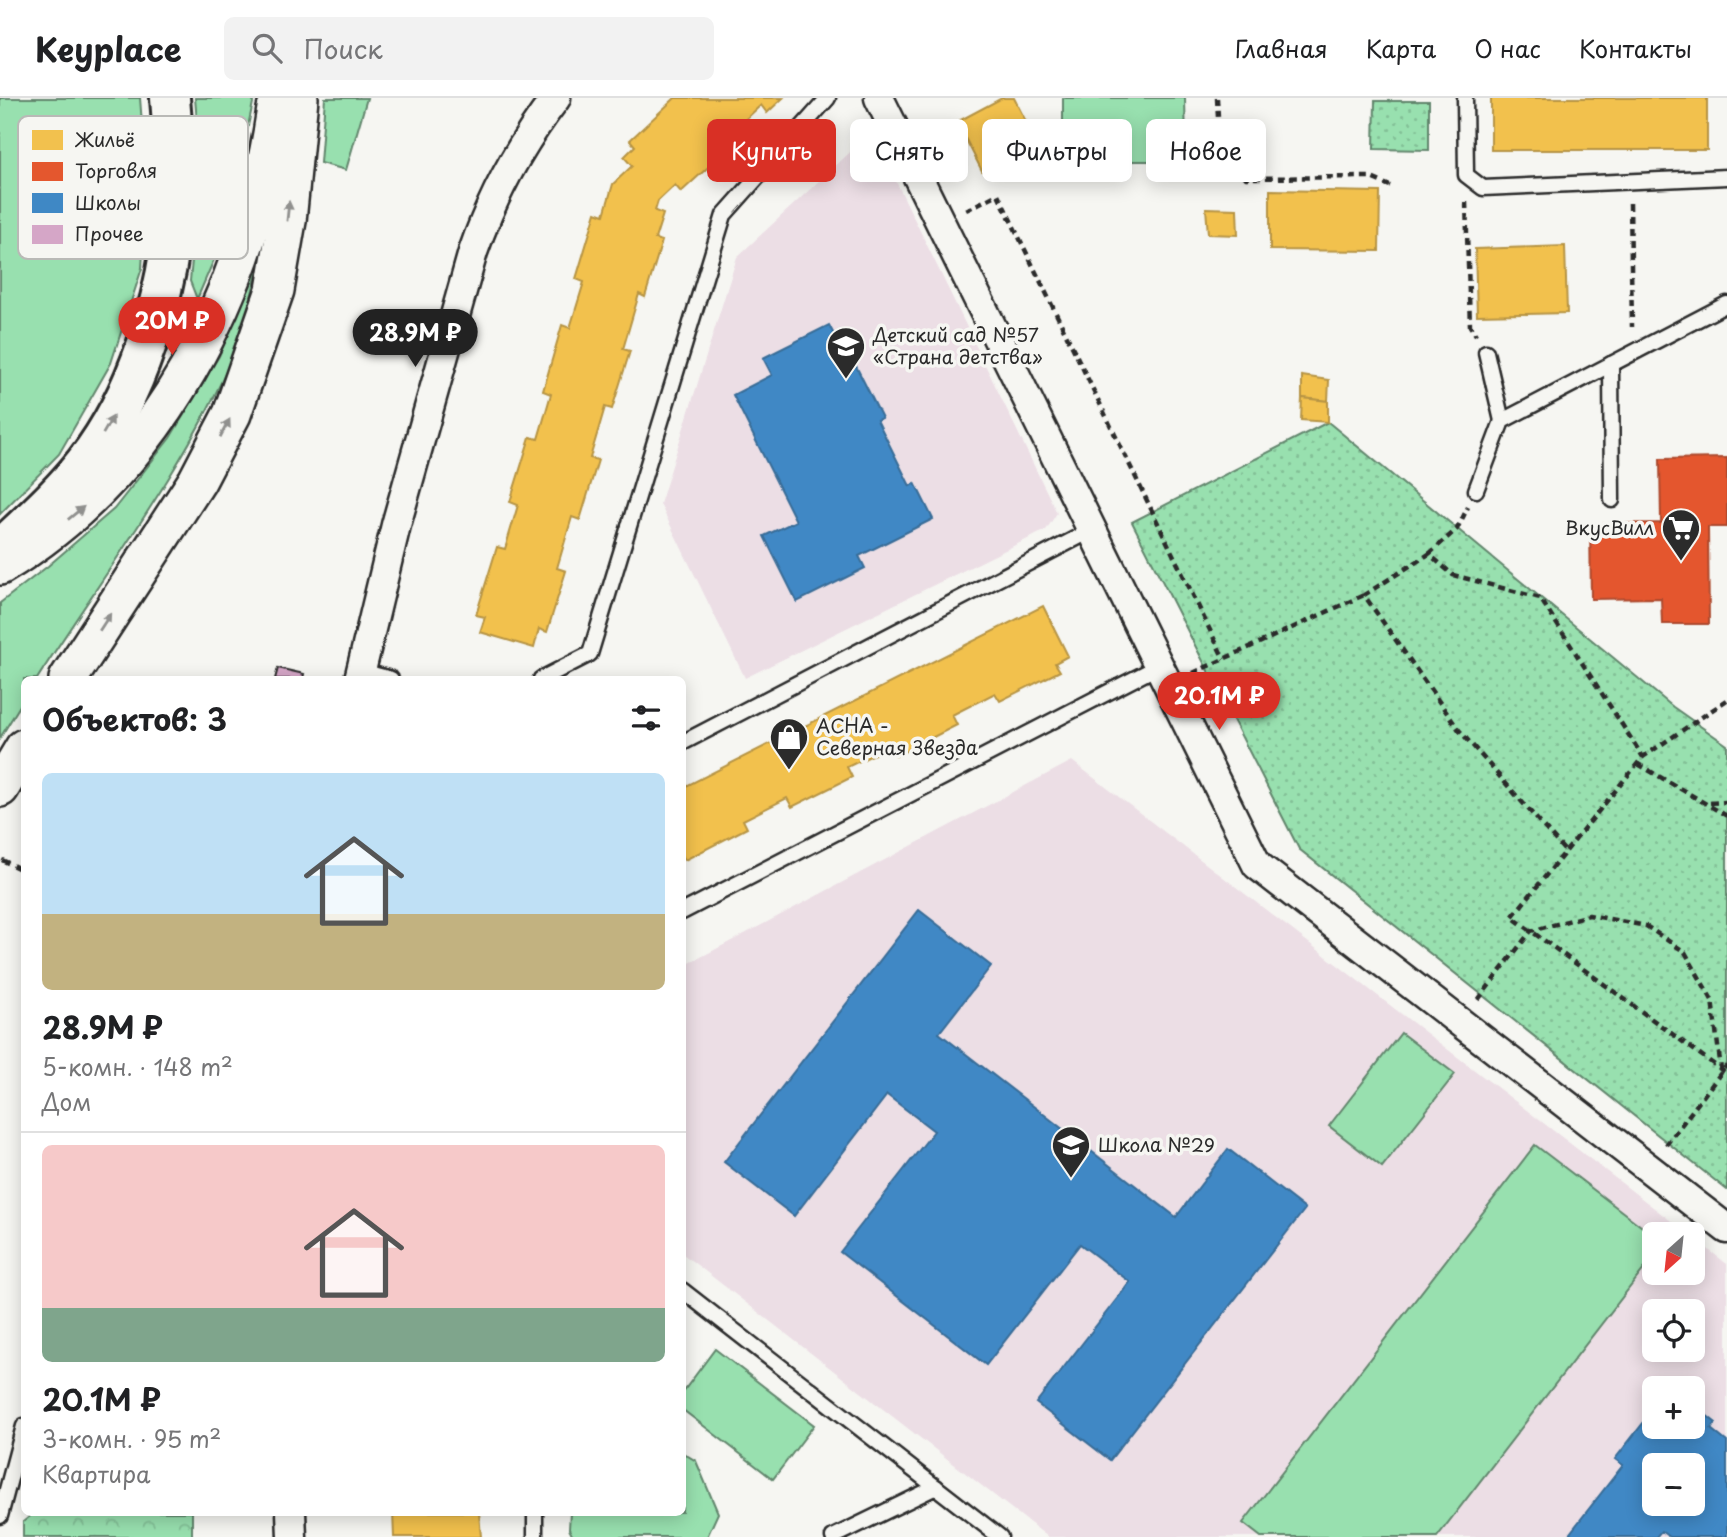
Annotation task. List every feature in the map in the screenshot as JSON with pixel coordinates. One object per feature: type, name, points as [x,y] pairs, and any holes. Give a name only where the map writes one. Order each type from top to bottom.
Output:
[{"type":"main road","points":[[170,98],[171,116]]},
{"type":"main road","points":[[0,550],[86,461],[111,421],[154,322],[166,259]]},
{"type":"street","points":[[248,226],[270,150],[277,98]]},
{"type":"street","points":[[70,676],[197,481],[232,414],[256,352],[275,290],[287,221],[299,98]]},
{"type":"street","points":[[360,675],[396,525],[481,230],[508,167],[556,98]]},
{"type":"street","points":[[879,98],[1257,865],[1727,1229]]},
{"type":"street","points":[[0,566],[35,545],[84,506],[152,428],[186,374],[211,326],[236,259]]},
{"type":"street","points":[[0,788],[21,753]]},
{"type":"street","points":[[291,1516],[292,1537]]},
{"type":"lane","points":[[547,676],[590,653],[724,215],[828,98]]},
{"type":"lane","points":[[1465,98],[1466,175],[1483,188],[1727,177]]},
{"type":"lane","points":[[1502,421],[1727,304]]},
{"type":"lane","points":[[1476,491],[1502,421],[1486,352]]},
{"type":"lane","points":[[1611,364],[1612,500]]},
{"type":"lane","points":[[686,741],[1092,530]]},
{"type":"lane","points":[[686,910],[1164,676]]},
{"type":"lane","points":[[686,1293],[1000,1537]]},
{"type":"lane","points":[[0,1516],[21,1437]]},
{"type":"lane","points":[[833,1537],[936,1488]]},
{"type":"lane","points":[[535,1516],[535,1537]]},
{"type":"path","points":[[1217,98],[1219,137],[1246,178],[1369,177],[1390,186]]},
{"type":"path","points":[[1629,181],[1633,353]]},
{"type":"path","points":[[941,223],[998,194],[1224,659]]},
{"type":"path","points":[[1466,201],[1470,326],[1486,352]]},
{"type":"path","points":[[1164,676],[1224,659],[1364,595],[1429,554],[1457,529],[1476,491]]},
{"type":"path","points":[[1429,554],[1453,575],[1540,598],[1643,757]]},
{"type":"path","points":[[1364,595],[1459,730],[1564,850]]},
{"type":"path","points":[[1727,700],[1643,757],[1564,850],[1512,917],[1727,1074]]},
{"type":"path","points":[[1638,764],[1709,803],[1727,816]]},
{"type":"path","points":[[1709,803],[1727,802]]},
{"type":"path","points":[[2,860],[21,870]]},
{"type":"path","points":[[1461,1023],[1531,932],[1589,915],[1646,926],[1685,952],[1712,1000],[1721,1070]]},
{"type":"path","points":[[1649,1168],[1727,1065]]},
{"type":"shaded area","name":"Детский сад №57 «Страна детства»","points":[[850,152],[850,182],[896,182],[1057,513],[1046,530],[745,678],[660,504],[737,257],[818,182],[836,182],[836,165]]},
{"type":"shaded area","name":"Школа №29","points":[[1072,761],[1672,1222],[1642,1222],[1642,1285],[1705,1285],[1705,1247],[1727,1264],[1727,1537],[1048,1537],[686,1256],[686,965]]},
{"type":"green space","points":[[0,98],[140,98],[141,116],[18,116],[18,259],[143,259],[111,363],[59,454],[0,514]]},
{"type":"green space","points":[[195,98],[254,98],[248,126],[248,116],[197,116]]},
{"type":"green space","points":[[325,98],[367,98],[346,170],[320,163]]},
{"type":"green space","points":[[1063,98],[1185,98],[1185,119],[1146,119],[1146,161],[1132,161],[1132,119],[1063,119]]},
{"type":"green space","points":[[1375,101],[1429,101],[1429,150],[1374,149]]},
{"type":"green space","points":[[263,251],[234,354],[192,439],[39,676],[21,676],[21,704],[0,738],[0,603],[114,509],[170,438],[219,356]]},
{"type":"green space","points":[[192,259],[214,259],[197,299],[190,281]]},
{"type":"green space","points":[[1328,422],[1673,707],[1727,745],[1727,1190],[1299,849],[1132,522]]},
{"type":"green space","points":[[1401,1033],[1455,1074],[1382,1167],[1329,1126]]},
{"type":"green space","points":[[1535,1145],[1642,1227],[1642,1272],[1437,1537],[1261,1537],[1243,1523]]},
{"type":"green space","points":[[715,1349],[814,1425],[773,1479],[686,1412],[686,1388]]},
{"type":"green space","points":[[686,1455],[696,1461],[718,1513],[707,1537],[573,1537],[569,1529],[570,1516],[686,1516]]},
{"type":"green space","points":[[30,1516],[192,1516],[192,1537],[23,1537],[23,1522]]},
{"type":"building: Жильё","points":[[675,98],[783,98],[767,113],[761,105],[746,119],[707,119],[707,168],[681,192],[675,185],[658,201],[655,211],[663,214],[655,239],[662,241],[645,297],[639,294],[623,349],[630,351],[612,409],[605,407],[590,458],[598,460],[580,520],[572,517],[557,568],[566,571],[547,632],[539,629],[534,648],[480,632],[485,617],[476,615],[497,547],[505,549],[518,505],[510,502],[530,437],[538,439],[551,394],[543,391],[562,325],[570,328],[584,282],[576,279],[596,212],[604,215],[613,184],[632,166],[624,157],[635,146],[630,140]]},
{"type":"building: Жильё","points":[[1002,98],[1014,98],[1025,119],[982,119],[982,171],[968,144],[968,119],[963,119]]},
{"type":"building: Жильё","points":[[1491,98],[1707,98],[1707,150],[1491,150]]},
{"type":"building: Жильё","points":[[1270,190],[1380,192],[1379,251],[1270,250]]},
{"type":"building: Жильё","points":[[1206,208],[1237,209],[1238,235],[1208,234]]},
{"type":"building: Жильё","points":[[1565,246],[1567,313],[1477,315],[1475,249]]},
{"type":"building: Жильё","points":[[1302,376],[1329,380],[1328,401],[1302,398]]},
{"type":"building: Жильё","points":[[1302,398],[1328,401],[1328,422],[1301,420]]},
{"type":"building: Жильё","points":[[1043,606],[1068,656],[1055,663],[1060,671],[1000,701],[995,693],[952,715],[957,725],[896,756],[891,746],[847,767],[852,777],[792,807],[787,798],[743,820],[747,828],[686,859],[686,786]]},
{"type":"building: Жильё","points":[[393,1516],[479,1516],[481,1537],[394,1537]]},
{"type":"building: Торговля","points":[[1727,458],[1727,527],[1708,527],[1709,624],[1662,624],[1661,598],[1591,599],[1590,524],[1661,523],[1660,459]]},
{"type":"building: Школы","points":[[829,325],[844,354],[849,352],[882,418],[877,420],[910,486],[915,483],[933,519],[859,556],[865,568],[797,602],[764,536],[796,521],[733,395],[772,375],[763,358]]},
{"type":"building: Школы","points":[[919,910],[991,966],[939,1033],[1176,1217],[1228,1149],[1305,1209],[1110,1460],[1036,1403],[1130,1282],[1080,1244],[986,1365],[840,1252],[934,1131],[887,1095],[794,1216],[724,1162]]},
{"type":"building: Школы","points":[[1705,1414],[1716,1423],[1711,1429],[1727,1442],[1727,1537],[1669,1537],[1661,1531],[1656,1537],[1567,1537],[1623,1465],[1615,1459],[1642,1425],[1642,1439],[1705,1439]]},
{"type":"building: Прочее","points":[[278,668],[304,674],[304,676],[276,676]]},
{"type":"place","name":"Детский сад №57 «Страна детства»","points":[[846,380]]},
{"type":"place","name":"ВкусВилл","points":[[1681,562]]},
{"type":"place","name":"АСНА - Северная Звезда","points":[[789,771]]},
{"type":"place","name":"Школа №29","points":[[1071,1179]]}]
